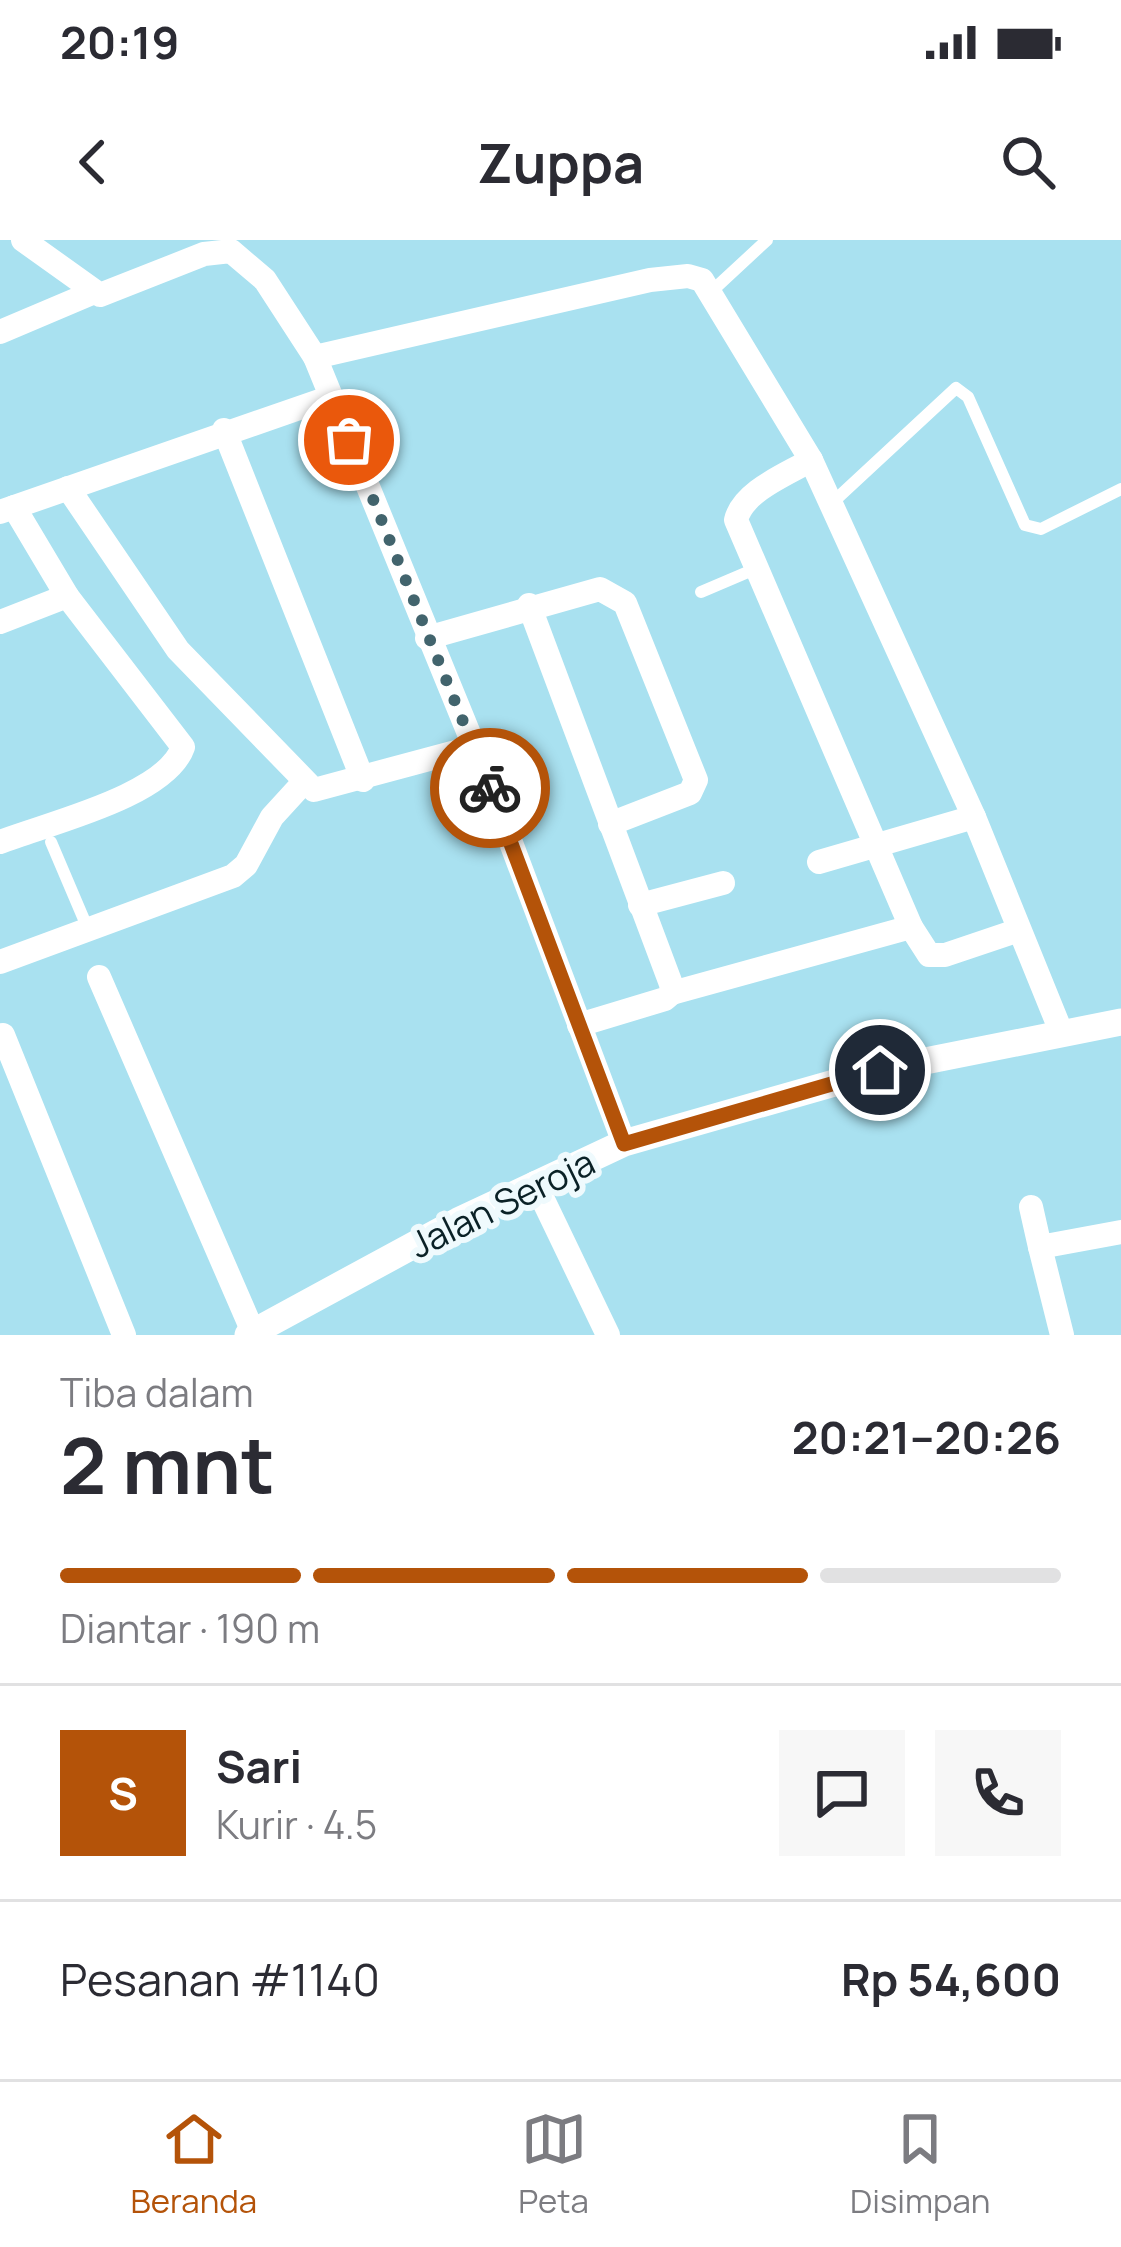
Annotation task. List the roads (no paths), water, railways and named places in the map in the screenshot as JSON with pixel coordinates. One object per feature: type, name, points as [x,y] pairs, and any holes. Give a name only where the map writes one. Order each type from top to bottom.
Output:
[{"type":"street","points":[[23,240],[92,293]]},
{"type":"street","points":[[0,332],[92,293],[108,295],[203,254],[231,251],[265,280],[315,357],[332,397],[473,747],[624,1144]]},
{"type":"street","points":[[315,357],[650,280],[688,276],[712,291],[811,460],[974,817],[1062,1034]]},
{"type":"street","points":[[0,842],[151,785],[176,768],[183,747],[7,510],[224,430],[332,397]]},
{"type":"street","points":[[224,430],[363,780]]},
{"type":"street","points":[[811,460],[739,508],[736,520],[910,927],[929,955],[944,956],[1019,930]]},
{"type":"street","points":[[68,488],[178,650],[314,790],[332,789],[473,747]]},
{"type":"street","points":[[427,638],[529,605],[600,589],[625,603],[696,780],[690,793],[610,824]]},
{"type":"street","points":[[0,622],[68,596]]},
{"type":"street","points":[[529,605],[672,993]]},
{"type":"street","points":[[0,962],[233,876],[246,866],[272,817],[304,782]]},
{"type":"street","points":[[819,862],[974,817]]},
{"type":"street","points":[[640,905],[724,883]]},
{"type":"street","points":[[580,1025],[672,993],[910,927]]},
{"type":"street","points":[[98,977],[250,1334]]},
{"type":"street","name":"Jalan Seroja","points":[[250,1334],[535,1183],[624,1144],[880,1070],[1121,1022]]},
{"type":"street","points":[[3,1035],[124,1335]]},
{"type":"street","points":[[535,1183],[608,1335]]},
{"type":"street","points":[[1031,1207],[1062,1335]]},
{"type":"street","points":[[1040,1247],[1121,1232]]},
{"type":"lane","points":[[712,291],[767,240]]},
{"type":"lane","points":[[831,504],[956,388],[968,397],[1025,525],[1041,529],[1121,489]]},
{"type":"lane","points":[[701,592],[755,569]]},
{"type":"lane","points":[[51,842],[88,928]]}]
